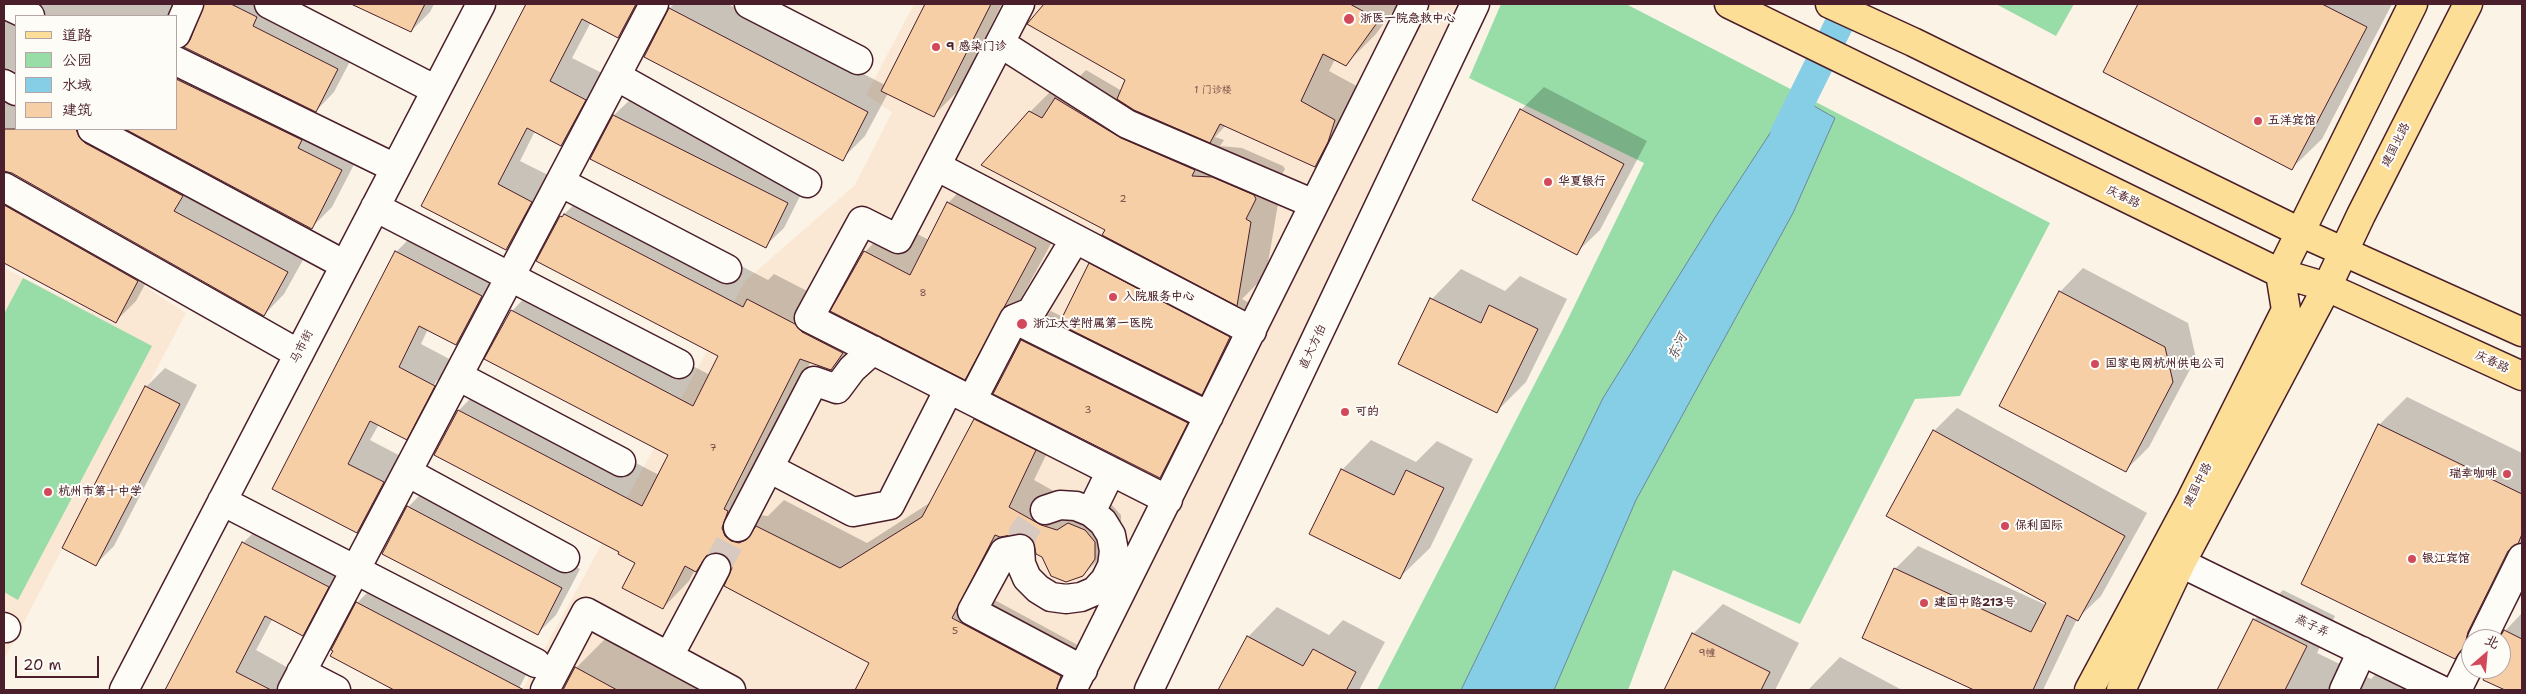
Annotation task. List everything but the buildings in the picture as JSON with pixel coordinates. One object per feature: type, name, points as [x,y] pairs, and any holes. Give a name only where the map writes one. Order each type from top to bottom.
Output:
[{"type":"main road","name":"庆春路","points":[[1729,4],[2280,274],[2327,287],[2522,376]]},
{"type":"main road","points":[[1830,4],[1913,42],[2300,232],[2522,332]]},
{"type":"main road","points":[[2280,274],[2414,4]]},
{"type":"main road","name":"建国北路","points":[[2327,287],[2468,4]]},
{"type":"main road","name":"建国中路","points":[[2089,690],[2191,500],[2286,310],[2280,274]]},
{"type":"main road","name":"建国中路","points":[[2121,690],[2181,563],[2327,287]]},
{"type":"street","points":[[4,4],[28,15]]},
{"type":"street","points":[[178,29],[189,4]]},
{"type":"street","points":[[269,4],[436,90]]},
{"type":"street","name":"马市街","points":[[124,690],[481,4]]},
{"type":"street","points":[[336,690],[297,681],[654,4]]},
{"type":"street","points":[[749,4],[858,60]]},
{"type":"street","points":[[1020,4],[898,239],[862,221],[809,318],[1168,500]]},
{"type":"street","points":[[1121,571],[1105,580],[1095,590],[1081,597],[1066,599],[1051,597],[1038,589],[1028,578],[1021,564],[1020,549],[1004,552],[972,611],[1078,680],[1121,571],[1168,500],[1414,4]]},
{"type":"street","name":"直大方伯","points":[[1149,690],[1475,4]]},
{"type":"street","points":[[1000,43],[1127,124],[1314,204]]},
{"type":"street","points":[[178,62],[395,168]]},
{"type":"street","points":[[616,76],[807,183]]},
{"type":"street","points":[[4,84],[15,90]]},
{"type":"street","points":[[94,130],[129,147],[345,265]]},
{"type":"street","points":[[936,166],[1252,331]]},
{"type":"street","points":[[560,182],[727,269]]},
{"type":"street","points":[[4,187],[298,354]]},
{"type":"street","points":[[375,207],[678,364]]},
{"type":"street","points":[[769,468],[853,512],[890,505],[960,394],[1014,319],[1031,312],[1074,239]]},
{"type":"street","points":[[1014,319],[1209,416]]},
{"type":"street","points":[[738,527],[814,381],[837,389],[852,369],[873,350]]},
{"type":"street","points":[[458,376],[621,462]]},
{"type":"street","points":[[1091,512],[1111,471]]},
{"type":"street","points":[[407,472],[565,558]]},
{"type":"street","points":[[222,501],[536,663]]},
{"type":"street","points":[[1044,510],[1060,505],[1076,506],[1091,512],[1103,522],[1111,535],[1121,571]]},
{"type":"street","points":[[2487,629],[2522,558]]},
{"type":"street","name":"燕子弄","points":[[2181,563],[2441,690]]},
{"type":"street","points":[[669,656],[716,568]]},
{"type":"street","points":[[545,690],[586,612],[731,690]]},
{"type":"street","points":[[2344,690],[2362,651]]},
{"type":"shaded area","name":"浙江大学附属第一医院","points":[[914,4],[1475,4],[1149,690],[522,690],[745,281],[855,185],[892,112],[866,95]]},
{"type":"shaded area","name":"杭州市第十中学","points":[[4,268],[115,323],[138,282],[186,313],[4,660]]},
{"type":"green space","points":[[1501,4],[1626,4],[2050,223],[1960,396],[1915,399],[1800,624],[1673,570],[1628,690],[1377,690],[1564,327],[1644,163],[1469,78]]},
{"type":"green space","points":[[1996,4],[2074,4],[2056,36]]},
{"type":"green space","name":"杭州市第十中学","points":[[23,278],[152,346],[18,600],[4,592],[4,314]]},
{"type":"water","points":[[1795,95],[1835,118],[1793,213],[1636,500],[1554,690],[1461,690],[1603,398],[1716,216]]},
{"type":"waterway","name":"东河","points":[[1785,133],[1849,4]]},
{"type":"tunnel","points":[[1020,549],[1023,533],[1032,520],[1045,510]]},
{"type":"tunnel","points":[[716,568],[738,527]]},
{"type":"place","name":"浙医一院急救中心","points":[[1349,19]]},
{"type":"place","name":"9 感染门诊","points":[[936,47]]},
{"type":"place","name":"五洋宾馆","points":[[2258,121]]},
{"type":"place","name":"华夏银行","points":[[1548,182]]},
{"type":"place","name":"入院服务中心","points":[[1113,297]]},
{"type":"place","name":"浙江大学附属第一医院","points":[[1022,324]]},
{"type":"place","name":"国家电网杭州供电公司","points":[[2095,364]]},
{"type":"place","name":"可的","points":[[1345,412]]},
{"type":"place","name":"瑞幸咖啡","points":[[2507,474]]},
{"type":"place","name":"杭州市第十中学","points":[[48,492]]},
{"type":"place","name":"保利国际","points":[[2005,526]]},
{"type":"place","name":"银江宾馆","points":[[2412,559]]},
{"type":"place","name":"建国中路213号","points":[[1924,603]]}]
